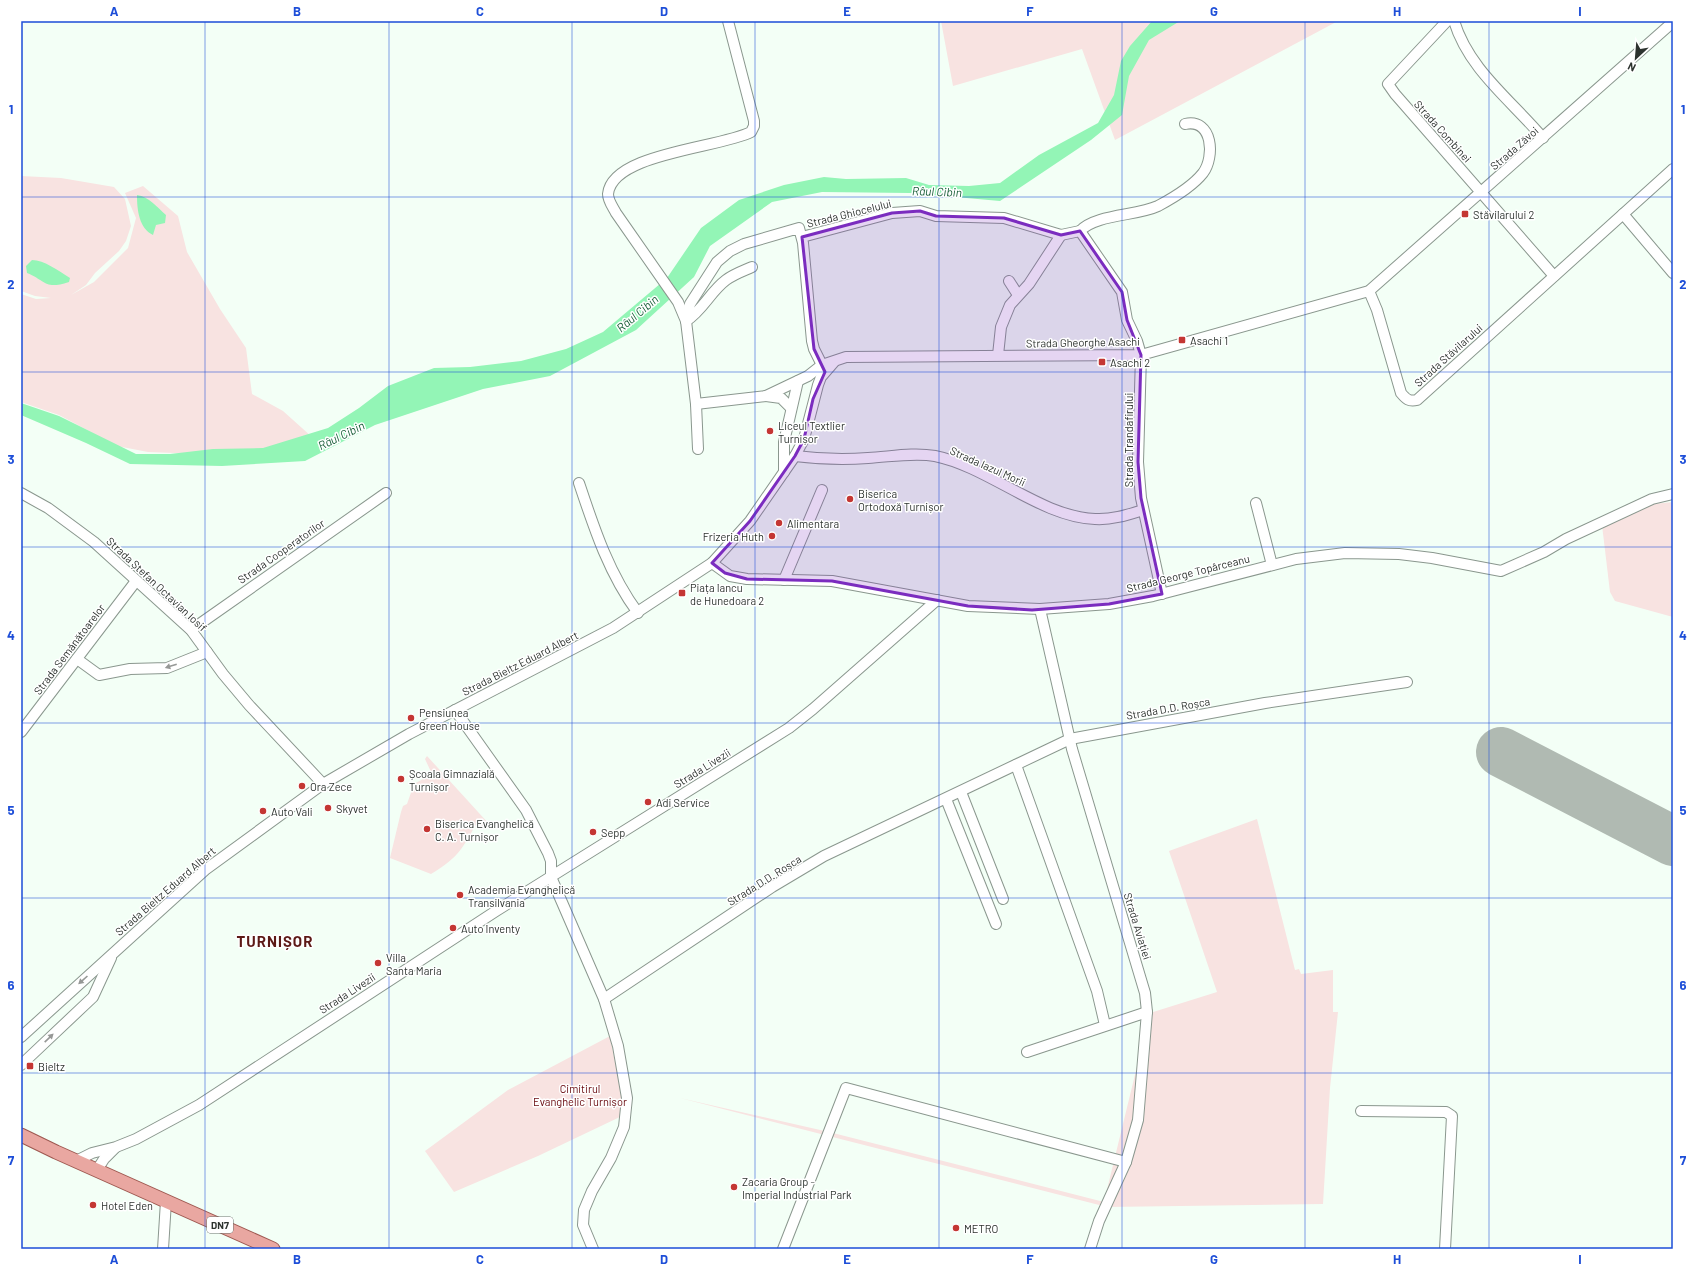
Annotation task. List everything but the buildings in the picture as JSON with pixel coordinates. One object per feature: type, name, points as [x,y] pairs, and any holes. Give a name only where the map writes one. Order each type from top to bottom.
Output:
[{"type":"main road","name":"DN7","points":[[21,1135],[273,1249]]},
{"type":"main road","name":"DN7","points":[[21,1140],[56,1152]]},
{"type":"street","points":[[698,449],[696,404],[686,321],[678,302],[657,274],[609,202],[608,194],[612,182],[628,168],[653,159],[747,135],[753,129],[754,121],[728,21]]},
{"type":"street","name":"Strada Combinei","points":[[1447,21],[1388,84],[1395,94],[1482,192]]},
{"type":"street","points":[[1454,21],[1459,39],[1478,68],[1543,138]]},
{"type":"street","name":"Strada Zăvoi","points":[[1369,291],[1673,22]]},
{"type":"street","points":[[1141,355],[1137,341],[1127,320],[1122,292],[1080,231],[1091,222],[1157,206],[1180,192],[1202,174],[1207,167],[1209,157],[1209,140],[1204,128],[1191,122],[1185,124]]},
{"type":"street","name":"Strada Stăvilarului","points":[[1369,291],[1377,310],[1402,393],[1406,399],[1411,401],[1417,400],[1673,169]]},
{"type":"street","points":[[1482,192],[1554,276]]},
{"type":"street","name":"Strada Ghiocelului","points":[[822,366],[812,341],[801,232],[892,213],[920,211],[936,216],[1004,218],[1061,235],[1080,231]]},
{"type":"street","points":[[1622,214],[1673,273]]},
{"type":"street","points":[[686,321],[690,304],[723,256],[744,244],[801,232]]},
{"type":"street","points":[[998,355],[1001,327],[1010,305],[1029,284],[1061,235]]},
{"type":"street","points":[[686,321],[701,309],[726,280],[739,272],[752,267]]},
{"type":"street","points":[[712,271],[726,280]]},
{"type":"street","points":[[1009,281],[1018,295]]},
{"type":"street","name":"Strada Gheorghe Asachi","points":[[766,396],[798,381],[822,366],[837,359],[857,356],[1141,355],[1369,291]]},
{"type":"street","name":"Strada Trandafirului","points":[[1141,355],[1138,462],[1143,510],[1162,594]]},
{"type":"street","name":"Strada Bieltz Eduard Albert","points":[[21,1037],[205,870],[323,784],[368,756],[454,710],[513,681],[638,613],[712,562],[750,521],[795,456],[804,439],[818,385],[825,372],[837,359]]},
{"type":"street","points":[[784,472],[784,442],[798,381]]},
{"type":"street","points":[[696,404],[766,396],[781,398],[791,408]]},
{"type":"street","name":"Strada Iazul Morii","points":[[795,456],[829,459],[915,455],[933,456],[961,464],[1070,516],[1097,519],[1111,518],[1143,510]]},
{"type":"street","points":[[579,483],[609,564],[622,590],[638,613]]},
{"type":"street","points":[[784,580],[822,490]]},
{"type":"street","name":"Strada Ștefan Octavian Iosif","points":[[21,492],[30,496],[72,524],[191,630],[249,705],[323,784]]},
{"type":"street","name":"Strada Cooperatorilor","points":[[191,630],[386,493]]},
{"type":"street","name":"Strada George Topârceanu","points":[[712,562],[725,573],[736,578],[832,581],[968,606],[1040,609],[1109,604],[1162,594],[1296,559],[1322,555],[1372,553],[1432,558],[1501,571],[1544,552],[1566,539],[1652,499],[1673,494]]},
{"type":"street","points":[[1256,503],[1272,565]]},
{"type":"street","name":"Strada Semănătoarelor","points":[[21,732],[136,581]]},
{"type":"street","name":"Strada Livezii","points":[[76,1161],[92,1153],[116,1147],[155,1130],[199,1105],[551,877],[788,728],[813,709],[937,600]]},
{"type":"street","name":"Strada Aviației","points":[[1040,609],[1070,739],[1145,992],[1147,1012],[1138,1120],[1126,1162],[1099,1221],[1090,1249]]},
{"type":"street","points":[[78,659],[99,675],[130,669],[167,668],[207,652]]},
{"type":"street","name":"Strada D.D. Roșca","points":[[604,999],[772,887],[824,856],[1070,739],[1265,703],[1407,682]]},
{"type":"street","points":[[454,710],[526,810],[548,853],[551,861],[551,877],[604,999],[618,1046],[627,1098],[626,1118],[611,1158],[592,1191],[584,1210],[583,1225],[592,1249]]},
{"type":"street","points":[[1016,765],[1097,991],[1105,1025]]},
{"type":"street","points":[[961,792],[1003,899]]},
{"type":"street","points":[[946,799],[996,924]]},
{"type":"street","points":[[21,1064],[93,996],[112,954]]},
{"type":"street","points":[[1027,1052],[1147,1012]]},
{"type":"street","points":[[783,1249],[846,1088],[1126,1162]]},
{"type":"street","points":[[1361,1111],[1446,1112],[1452,1116],[1445,1249]]},
{"type":"street","name":"Strada Livezii","points":[[97,1170],[104,1159],[116,1147]]},
{"type":"street","points":[[163,1249],[166,1201]]},
{"type":"highlighted area","points":[[920,211],[936,216],[1004,218],[1061,235],[1080,231],[1122,292],[1127,320],[1141,355],[1138,462],[1141,498],[1162,594],[1109,604],[1032,610],[968,606],[832,581],[747,579],[725,573],[712,563],[750,521],[795,456],[804,439],[813,399],[825,372],[814,349],[802,237],[892,213]]},
{"type":"green space","points":[[941,21],[1338,21],[1115,140],[1082,49],[953,86]]},
{"type":"green space","points":[[21,176],[61,178],[114,187],[125,199],[131,226],[126,241],[119,251],[95,273],[86,285],[71,295],[94,282],[128,248],[136,218],[125,193],[143,186],[178,216],[187,252],[220,309],[246,348],[252,394],[283,411],[312,437],[254,456],[148,452],[117,446],[59,415],[21,402],[21,294],[36,299],[51,298],[35,296],[21,291]]},
{"type":"green space","points":[[1673,502],[1673,617],[1615,601],[1610,592],[1602,525],[1653,504]]},
{"type":"green space","points":[[427,756],[489,824],[483,828],[478,821],[459,852],[431,874],[390,858],[401,812],[403,806],[407,804],[414,784],[432,774],[425,759]]},
{"type":"green space","points":[[1257,819],[1295,970],[1299,969],[1301,974],[1333,970],[1333,1012],[1338,1012],[1330,1088],[1323,1204],[1107,1207],[680,1098],[829,1132],[1104,1202],[1150,1013],[1217,992],[1169,851]]},
{"type":"green space","name":"Cimitirul Evanghelic Turnișor","points":[[610,1036],[621,1093],[622,1116],[538,1156],[454,1192],[425,1151],[508,1090]]},
{"type":"water","name":"Râul Cibin","points":[[1152,21],[1180,21],[1149,40],[1129,76],[1122,115],[1091,140],[1000,201],[910,193],[822,192],[772,202],[710,246],[694,277],[636,330],[550,376],[483,389],[375,425],[305,461],[222,466],[130,464],[21,415],[21,403],[59,416],[136,454],[170,454],[213,449],[263,448],[328,428],[359,408],[388,386],[434,368],[470,367],[521,361],[566,349],[603,332],[667,278],[701,228],[739,200],[784,185],[824,177],[846,179],[906,178],[929,185],[969,186],[1000,183],[1039,155],[1098,123],[1114,95],[1121,61],[1130,46]]},
{"type":"water","points":[[137,195],[149,200],[166,215],[165,223],[156,225],[153,235],[148,232],[140,218],[138,212]]},
{"type":"water","points":[[32,260],[37,260],[56,269],[70,278],[69,282],[50,285],[27,273],[26,266]]},
{"type":"runway","points":[[1501,752],[1673,841]]},
{"type":"place","name":"Stăvilarului 2","points":[[1465,214]]},
{"type":"place","name":"Asachi 1","points":[[1182,340]]},
{"type":"place","name":"Asachi 2","points":[[1102,362]]},
{"type":"place","name":"Liceul Textlier Turnișor","points":[[770,431]]},
{"type":"place","name":"Biserica Ortodoxă Turnișor","points":[[850,499]]},
{"type":"place","name":"Alimentara","points":[[779,523]]},
{"type":"place","name":"Frizeria Huth","points":[[772,536]]},
{"type":"place","name":"Piața Iancu de Hunedoara 2","points":[[682,593]]},
{"type":"place","name":"Pensiunea Green House","points":[[411,718]]},
{"type":"place","name":"Școala Gimnazială Turnișor","points":[[401,779]]},
{"type":"place","name":"Ora Zece","points":[[302,786]]},
{"type":"place","name":"Adi Service","points":[[648,802]]},
{"type":"place","name":"Skyvet","points":[[328,808]]},
{"type":"place","name":"Auto Vali","points":[[263,811]]},
{"type":"place","name":"Biserica Evanghelică C. A. Turnișor","points":[[427,829]]},
{"type":"place","name":"Sepp","points":[[593,832]]},
{"type":"place","name":"Academia Evanghelică Transilvania","points":[[460,895]]},
{"type":"place","name":"Auto Inventy","points":[[453,928]]},
{"type":"place","name":"Villa Santa Maria","points":[[378,963]]},
{"type":"place","name":"Bieltz","points":[[30,1066]]},
{"type":"place","name":"Zacaria Group - Imperial Industrial Park","points":[[734,1187]]},
{"type":"place","name":"Hotel Eden","points":[[93,1205]]},
{"type":"place","name":"METRO","points":[[956,1228]]},
{"type":"district","name":"TURNIȘOR","points":[[275,941]]}]
